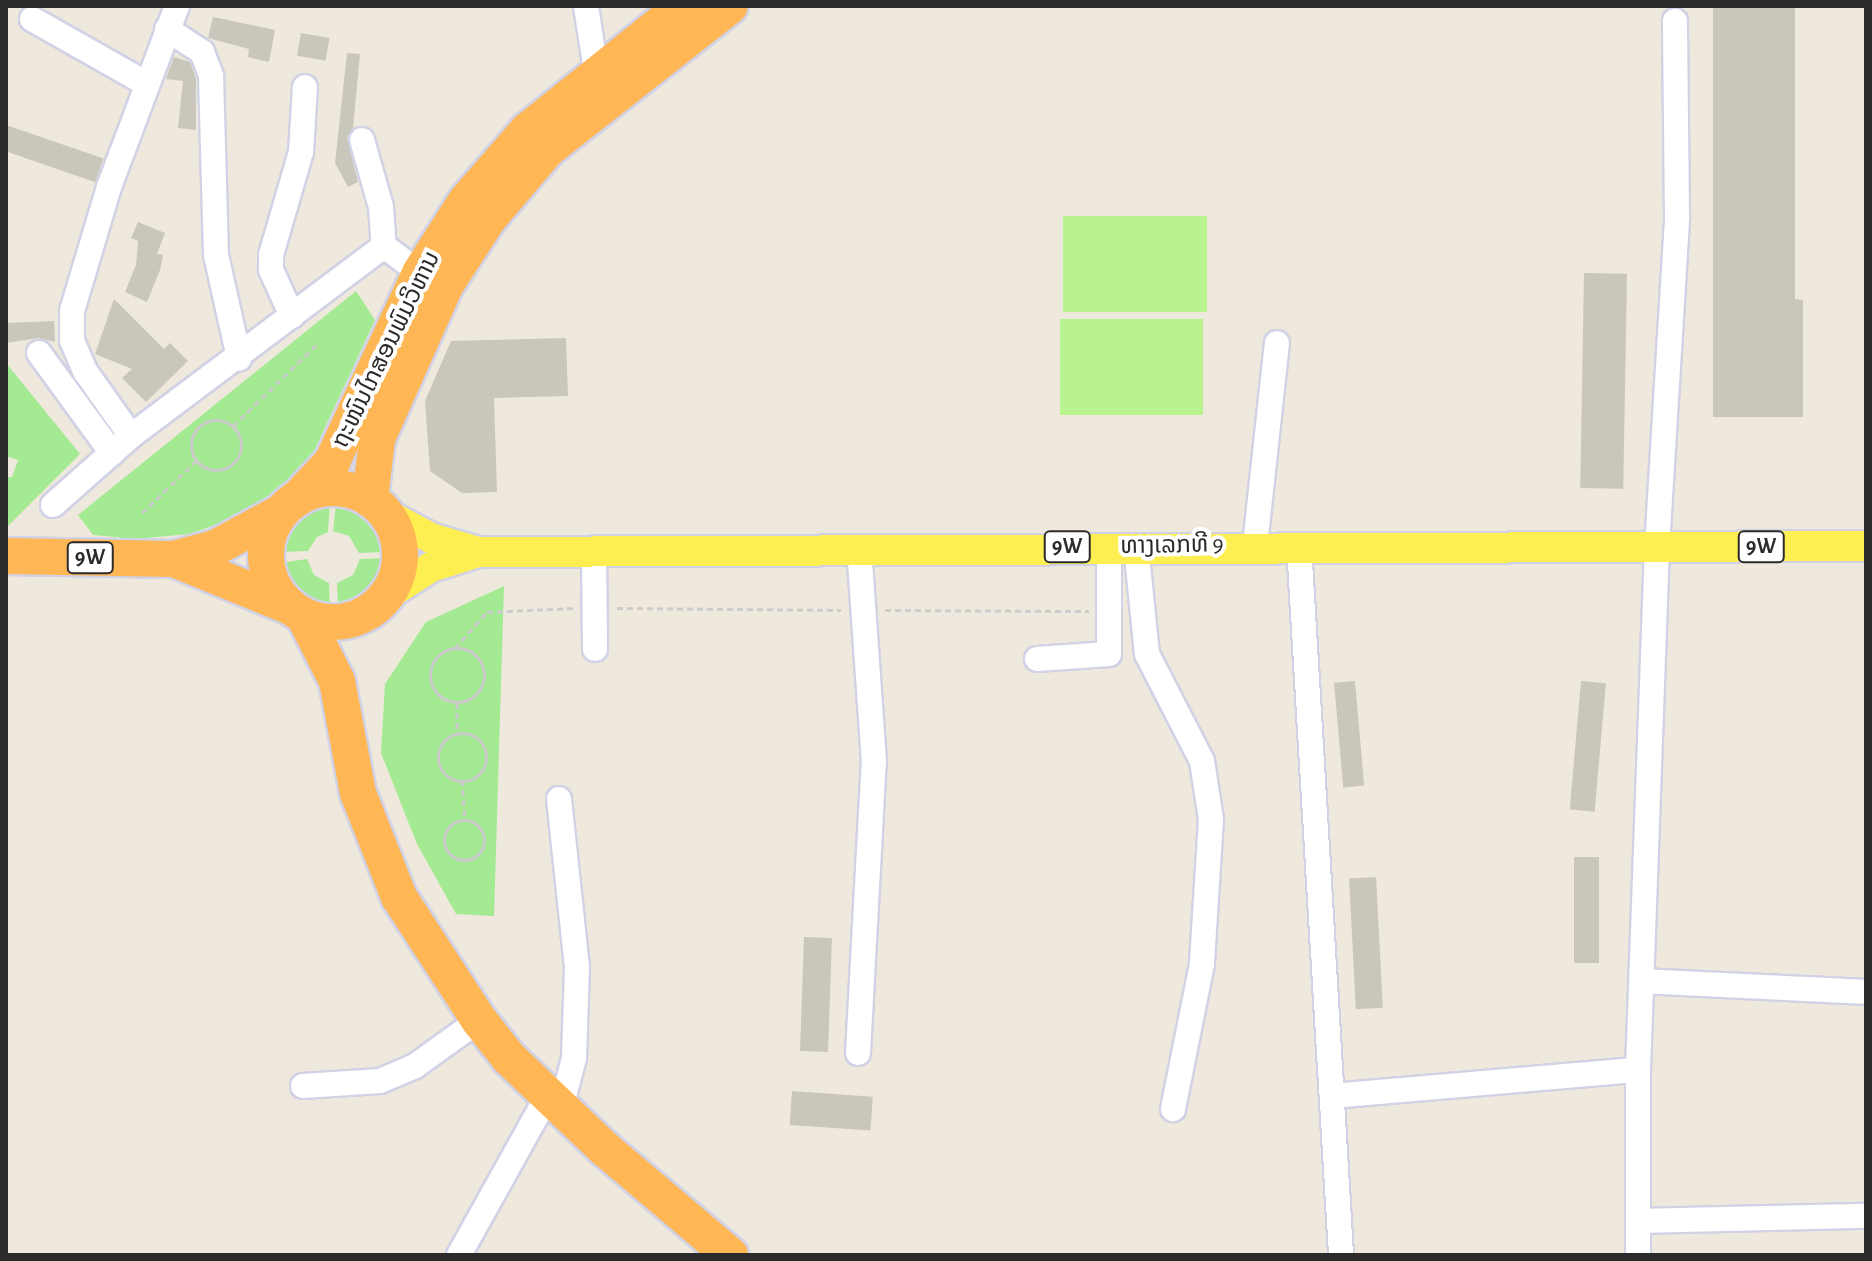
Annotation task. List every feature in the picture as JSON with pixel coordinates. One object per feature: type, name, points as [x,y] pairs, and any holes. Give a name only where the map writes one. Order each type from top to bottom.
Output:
[{"type":"highway","name":"ຖະໜົນໄກສອນພົມວິຫານ","points":[[378,507],[377,439],[445,286],[489,218],[605,82],[683,6]]},
{"type":"highway","name":"ຖະໜົນໄກສອນພົມວິຫານ","points":[[289,506],[332,462],[351,428],[420,273],[466,201],[528,130],[730,6]]},
{"type":"highway","points":[[174,559],[215,548],[289,506],[334,488],[378,507],[400,555],[378,603],[350,640],[337,681]]},
{"type":"highway","points":[[289,506],[270,531],[267,562],[276,592],[298,612],[337,681],[358,793],[399,897],[479,1020],[555,1101],[730,1255]]},
{"type":"highway","name":"9W","points":[[6,556],[174,559]]},
{"type":"highway","points":[[174,559],[326,622],[378,603]]},
{"type":"main road","name":"ທາງເລກທີ 9","points":[[378,507],[431,538],[478,552],[1255,545],[1866,546]]},
{"type":"main road","name":"ທາງເລກທີ 9","points":[[378,603],[431,567],[478,552]]},
{"type":"street","points":[[131,436],[85,371],[72,341],[72,311],[145,83],[177,6]]},
{"type":"street","points":[[586,6],[605,82]]},
{"type":"street","points":[[32,19],[145,83]]},
{"type":"street","points":[[1638,1255],[1638,1070],[1657,547],[1677,217],[1675,21]]},
{"type":"street","points":[[167,29],[202,52],[211,76],[216,255],[239,358]]},
{"type":"street","points":[[292,316],[271,270],[271,255],[301,152],[305,87]]},
{"type":"street","points":[[362,140],[381,207],[384,246],[420,273]]},
{"type":"street","points":[[53,505],[131,436],[239,358],[384,246]]},
{"type":"street","points":[[1255,545],[1277,343]]},
{"type":"street","points":[[39,353],[112,453]]},
{"type":"street","points":[[1299,545],[1341,1255]]},
{"type":"street","points":[[1037,659],[1109,654],[1122,546]]},
{"type":"street","points":[[1122,546],[1147,654],[1202,761],[1211,819],[1202,964],[1173,1109]]},
{"type":"street","points":[[858,1053],[874,762],[859,549]]},
{"type":"street","points":[[594,551],[595,649]]},
{"type":"street","points":[[459,1255],[555,1101],[574,1058],[577,967],[559,799]]},
{"type":"street","points":[[1642,981],[1866,992]]},
{"type":"street","points":[[303,1086],[380,1081],[415,1066],[479,1020]]},
{"type":"street","points":[[1332,1096],[1638,1070]]},
{"type":"street","points":[[1638,1221],[1866,1216]]},
{"type":"path","points":[[233,426],[318,343]]},
{"type":"path","points":[[212,419],[233,426],[241,444],[236,461],[215,470],[196,461],[190,445],[195,429],[212,419]]},
{"type":"path","points":[[142,513],[196,461]]},
{"type":"path","points":[[455,648],[472,653],[484,675],[473,697],[457,702],[434,690],[430,672],[438,655],[455,648],[487,612],[595,608],[1089,611]]},
{"type":"path","points":[[457,702],[457,733]]},
{"type":"path","points":[[457,733],[473,735],[485,754],[476,775],[462,780],[447,775],[438,762],[440,747],[457,733]]},
{"type":"path","points":[[462,780],[465,820]]},
{"type":"path","points":[[465,820],[481,829],[484,841],[475,857],[463,860],[450,855],[444,843],[447,829],[465,820]]},
{"type":"green space","points":[[1063,216],[1207,216],[1207,312],[1063,312]]},
{"type":"green space","points":[[356,291],[375,320],[308,464],[251,513],[189,534],[136,539],[93,535],[78,515]]},
{"type":"green space","points":[[1060,319],[1203,319],[1203,415],[1060,415]]},
{"type":"green space","points":[[6,363],[80,454],[6,528],[6,477],[12,477],[18,460],[6,456]]},
{"type":"green space","points":[[330,503],[328,532],[317,537],[308,551],[280,552],[286,529],[297,515]]},
{"type":"green space","points":[[336,504],[363,514],[375,526],[383,552],[359,553],[349,536],[333,531]]},
{"type":"green space","points":[[384,558],[372,590],[338,607],[337,583],[353,575],[360,559]]},
{"type":"green space","points":[[307,559],[314,575],[329,583],[330,608],[310,604],[285,580],[279,563]]},
{"type":"green space","points":[[504,586],[494,916],[456,914],[417,844],[381,753],[385,684],[426,622]]},
{"type":"building","points":[[1713,6],[1795,6],[1795,299],[1803,300],[1803,417],[1713,417]]},
{"type":"building","points":[[213,17],[275,30],[269,62],[248,57],[249,49],[208,38]]},
{"type":"building","points":[[301,33],[330,38],[326,61],[297,56]]},
{"type":"building","points":[[347,53],[360,54],[353,128],[347,137],[358,182],[348,187],[335,163]]},
{"type":"building","points":[[174,57],[190,62],[196,79],[196,130],[178,128],[183,81],[166,79]]},
{"type":"building","points":[[6,125],[103,159],[95,182],[6,151]]},
{"type":"building","points":[[138,222],[165,233],[157,254],[163,255],[160,270],[147,302],[125,292],[136,265],[138,241],[131,238]]},
{"type":"building","points":[[1584,273],[1627,274],[1623,489],[1580,488]]},
{"type":"building","points":[[114,299],[164,349],[170,343],[188,361],[146,402],[122,378],[132,369],[95,354]]},
{"type":"building","points":[[54,321],[55,342],[38,338],[6,343],[6,323]]},
{"type":"building","points":[[566,338],[568,396],[494,398],[497,492],[462,493],[430,471],[425,401],[451,341]]},
{"type":"building","points":[[1355,681],[1364,786],[1343,787],[1334,683]]},
{"type":"building","points":[[1581,681],[1606,683],[1595,812],[1570,810]]},
{"type":"building","points":[[1574,857],[1599,857],[1599,963],[1574,963]]},
{"type":"building","points":[[1376,877],[1383,1008],[1356,1009],[1349,878]]},
{"type":"building","points":[[804,937],[832,938],[828,1052],[800,1051]]},
{"type":"building","points":[[792,1091],[873,1097],[870,1131],[790,1125]]}]
